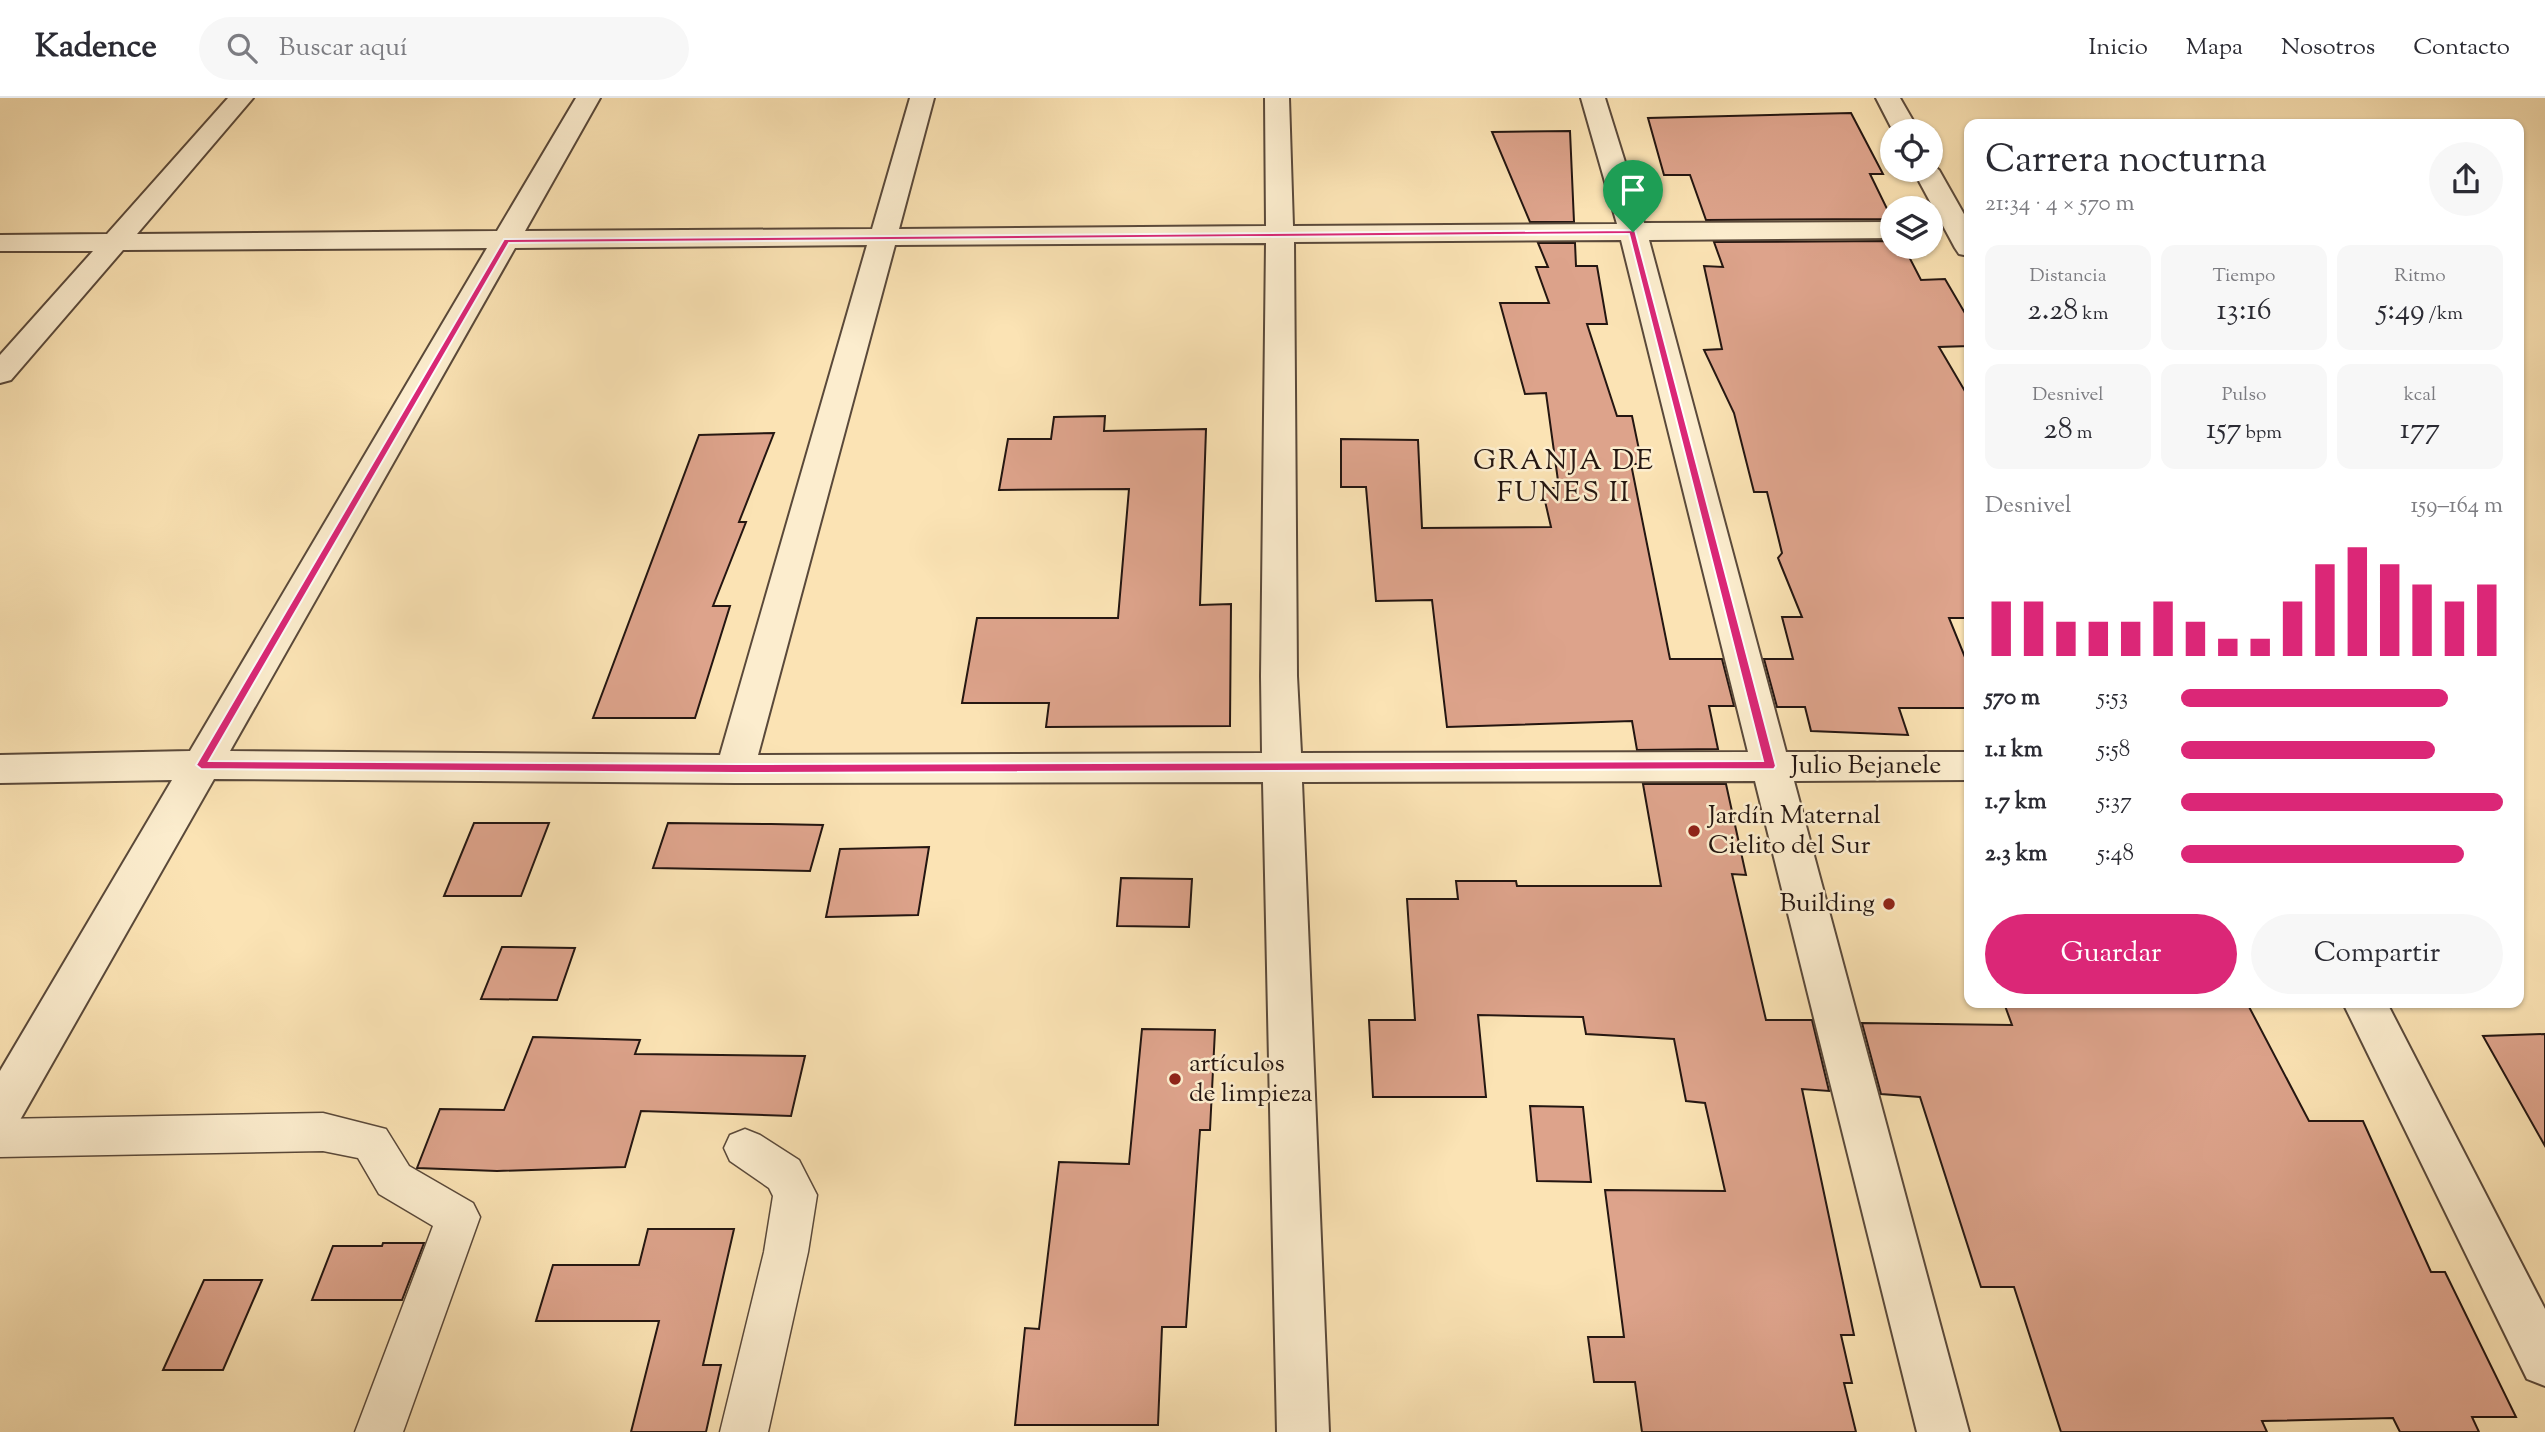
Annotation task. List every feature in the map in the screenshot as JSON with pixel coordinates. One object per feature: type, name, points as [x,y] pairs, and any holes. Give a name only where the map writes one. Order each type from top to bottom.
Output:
[{"type":"street","points":[[0,374],[241,98]]},
{"type":"street","points":[[0,1112],[588,98]]},
{"type":"street","points":[[736,769],[922,98]]},
{"type":"street","points":[[1278,98],[1279,676],[1303,1432]]},
{"type":"street","points":[[1592,98],[1633,232],[1943,1432]]},
{"type":"street","points":[[1888,98],[1899,119]]},
{"type":"street","points":[[1932,182],[1956,234]]},
{"type":"street","points":[[0,243],[1880,230]]},
{"type":"street","name":"Julio Bejanele","points":[[0,769],[201,765],[736,769],[1964,766]]},
{"type":"street","points":[[2368,1008],[2545,1361]]},
{"type":"lane","points":[[0,1138],[323,1132],[371,1142],[394,1180],[458,1216],[379,1432]]},
{"type":"lane","points":[[744,1432],[786,1252],[794,1195],[784,1174],[745,1148]]},
{"type":"building","points":[[1851,113],[1880,168],[1880,174],[1870,174],[1881,196],[1880,219],[1706,220],[1690,175],[1664,175],[1648,118]]},
{"type":"building","points":[[1570,131],[1574,222],[1530,222],[1492,132]]},
{"type":"building","points":[[1880,241],[1880,259],[1910,259],[1921,280],[1945,279],[1964,311],[1964,346],[1939,347],[1964,390],[1964,618],[1949,618],[1964,655],[1964,708],[1899,708],[1908,735],[1811,731],[1805,707],[1777,707],[1764,659],[1793,659],[1782,617],[1802,617],[1778,558],[1782,553],[1767,492],[1754,492],[1734,413],[1704,350],[1722,349],[1704,266],[1723,267],[1714,242]]},
{"type":"building","points":[[1538,243],[1575,243],[1576,266],[1597,266],[1607,324],[1587,324],[1617,416],[1632,416],[1642,464],[1631,464],[1670,659],[1722,659],[1734,706],[1709,706],[1718,749],[1637,750],[1632,721],[1447,727],[1432,600],[1376,601],[1366,487],[1341,487],[1341,439],[1418,440],[1422,528],[1551,527],[1542,488],[1559,488],[1546,393],[1525,394],[1500,303],[1549,303],[1536,267],[1548,267]]},
{"type":"building","points":[[1105,416],[1104,431],[1206,429],[1200,605],[1231,604],[1230,726],[1046,727],[1049,703],[962,703],[977,618],[1118,618],[1129,489],[999,490],[1008,439],[1051,439],[1054,417]]},
{"type":"building","points":[[774,433],[739,522],[746,522],[713,606],[730,606],[695,718],[593,718],[699,435]]},
{"type":"building","points":[[1643,784],[1726,784],[1746,875],[1732,874],[1766,1020],[1812,1020],[1829,1091],[1802,1089],[1854,1335],[1841,1335],[1852,1383],[1844,1383],[1856,1432],[1642,1432],[1635,1382],[1594,1382],[1588,1337],[1624,1337],[1605,1190],[1725,1191],[1705,1103],[1686,1101],[1674,1039],[1586,1034],[1583,1017],[1478,1015],[1486,1097],[1373,1097],[1369,1020],[1415,1020],[1407,899],[1458,899],[1456,881],[1516,881],[1517,886],[1661,886]]},
{"type":"building","points":[[474,823],[549,823],[521,896],[444,896]]},
{"type":"building","points":[[668,823],[823,825],[810,871],[653,868]]},
{"type":"building","points":[[929,847],[918,915],[826,917],[840,849]]},
{"type":"building","points":[[1121,878],[1192,879],[1189,927],[1117,926]]},
{"type":"building","points":[[502,947],[575,948],[557,1000],[481,999]]},
{"type":"building","points":[[2006,1008],[2250,1008],[2309,1121],[2363,1121],[2431,1272],[2445,1272],[2516,1417],[2472,1417],[2479,1432],[2400,1432],[2393,1418],[2262,1421],[2267,1432],[2061,1432],[2014,1287],[1981,1287],[1920,1097],[1881,1094],[1862,1023],[2012,1025]]},
{"type":"building","points":[[1142,1029],[1215,1030],[1210,1130],[1200,1130],[1186,1327],[1162,1327],[1158,1425],[1015,1425],[1025,1328],[1039,1329],[1059,1162],[1129,1164]]},
{"type":"building","points":[[2545,1034],[2545,1146],[2483,1036]]},
{"type":"building","points":[[533,1037],[640,1040],[635,1054],[805,1056],[791,1116],[641,1111],[625,1167],[497,1171],[417,1168],[440,1109],[504,1110]]},
{"type":"building","points":[[1530,1106],[1583,1107],[1591,1182],[1537,1181]]},
{"type":"building","points":[[648,1229],[734,1229],[703,1365],[721,1365],[706,1432],[631,1432],[659,1321],[536,1321],[553,1265],[639,1265]]},
{"type":"building","points":[[383,1243],[424,1243],[402,1300],[312,1300],[333,1246],[382,1246]]},
{"type":"building","points":[[204,1280],[262,1280],[223,1370],[163,1370]]},
{"type":"place","name":"Jardín Maternal Cielito del Sur","points":[[1694,831]]},
{"type":"place","name":"Building","points":[[1889,904]]},
{"type":"place","name":"artículos de limpieza","points":[[1175,1079]]},
{"type":"district","name":"GRANJA DE FUNES II","points":[[1564,478]]},
{"type":"route","points":[[1633,232],[1770,766],[736,769],[201,765],[507,241],[1633,232]]}]
